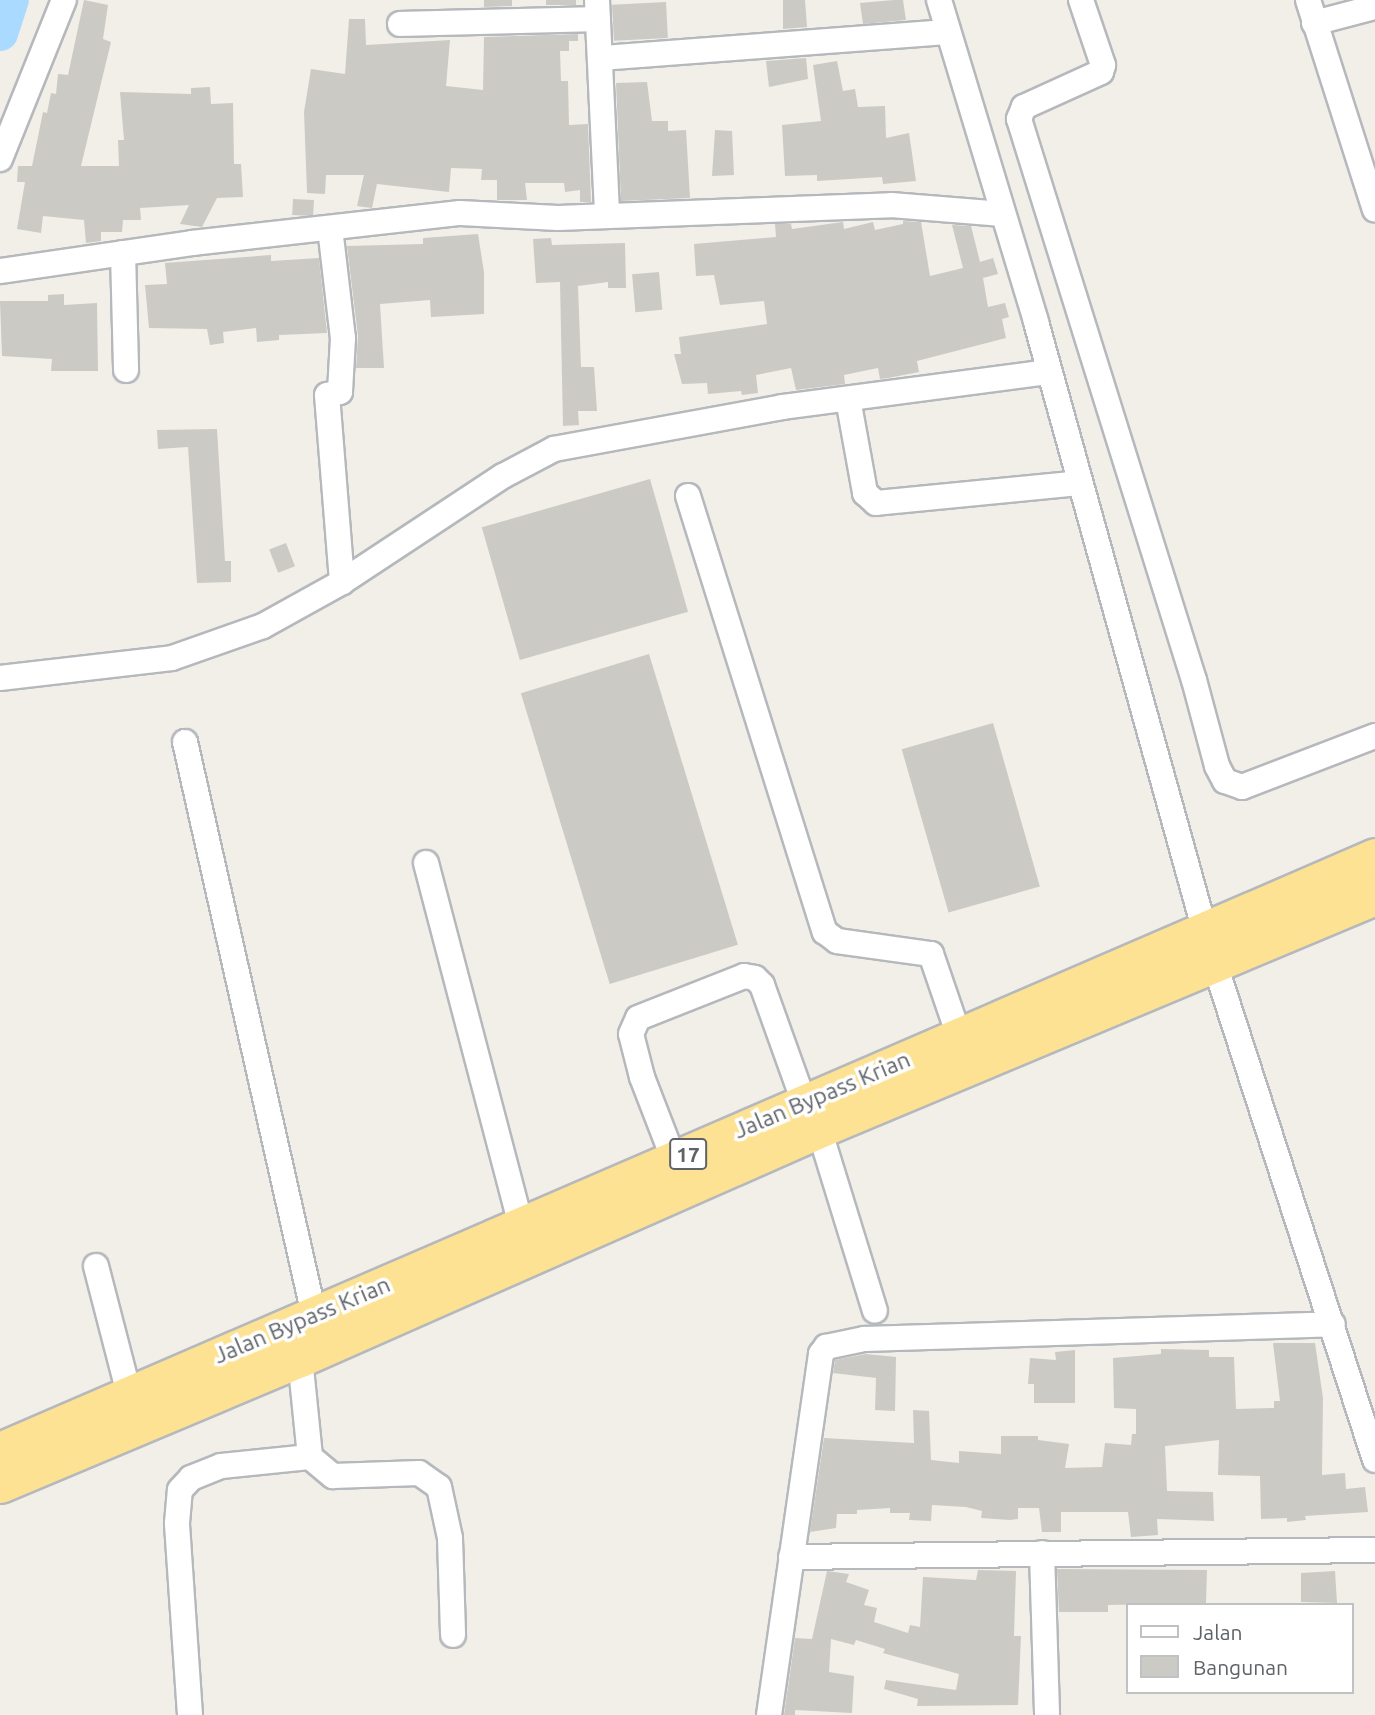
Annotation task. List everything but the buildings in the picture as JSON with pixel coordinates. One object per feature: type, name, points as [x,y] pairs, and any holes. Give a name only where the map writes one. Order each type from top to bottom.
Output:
[{"type":"highway","name":"Jalan Bypass Krian","points":[[0,1484],[300,1358],[812,1116],[1209,947],[1375,857]]},
{"type":"highway","name":"Jalan Bypass Krian","points":[[2,1441],[129,1394],[674,1160],[812,1116],[959,1036],[1209,947],[1375,896]]},
{"type":"street","points":[[0,159],[64,0]]},
{"type":"street","points":[[939,0],[1080,483],[1209,947],[1375,1460]]},
{"type":"street","points":[[1081,0],[1103,65],[1101,72],[1024,107],[1019,119],[1194,680],[1217,766],[1225,781],[1242,788],[1375,736]]},
{"type":"street","points":[[1375,7],[1311,11],[1375,210]]},
{"type":"street","points":[[400,24],[598,9],[607,216]]},
{"type":"street","points":[[601,58],[948,32]]},
{"type":"street","points":[[0,271],[123,253],[460,213],[607,216],[891,205],[1003,214]]},
{"type":"street","points":[[330,228],[343,338],[340,392],[327,395],[342,582]]},
{"type":"street","points":[[123,253],[126,370]]},
{"type":"street","points":[[0,678],[172,658],[263,626],[342,582],[503,476],[554,449],[848,399],[1047,372]]},
{"type":"street","points":[[848,399],[864,493],[870,500],[883,504],[1080,483]]},
{"type":"street","points":[[688,496],[825,932],[837,941],[931,954],[959,1036]]},
{"type":"street","points":[[186,742],[314,1315]]},
{"type":"street","points":[[426,863],[521,1226]]},
{"type":"street","points":[[674,1160],[642,1077],[631,1034],[638,1018],[744,976],[755,978],[762,985],[812,1116],[875,1311]]},
{"type":"street","points":[[96,1266],[129,1394]]},
{"type":"street","points":[[769,1715],[821,1354],[838,1341],[1332,1324]]},
{"type":"street","points":[[300,1358],[310,1457],[333,1476],[419,1473],[439,1487],[450,1538],[453,1634]]},
{"type":"street","points":[[190,1715],[177,1523],[180,1490],[191,1478],[221,1466],[310,1457]]},
{"type":"street","points":[[791,1557],[1375,1550]]},
{"type":"street","points":[[1042,1553],[1047,1715]]},
{"type":"waterway","points":[[0,33],[11,0]]}]
